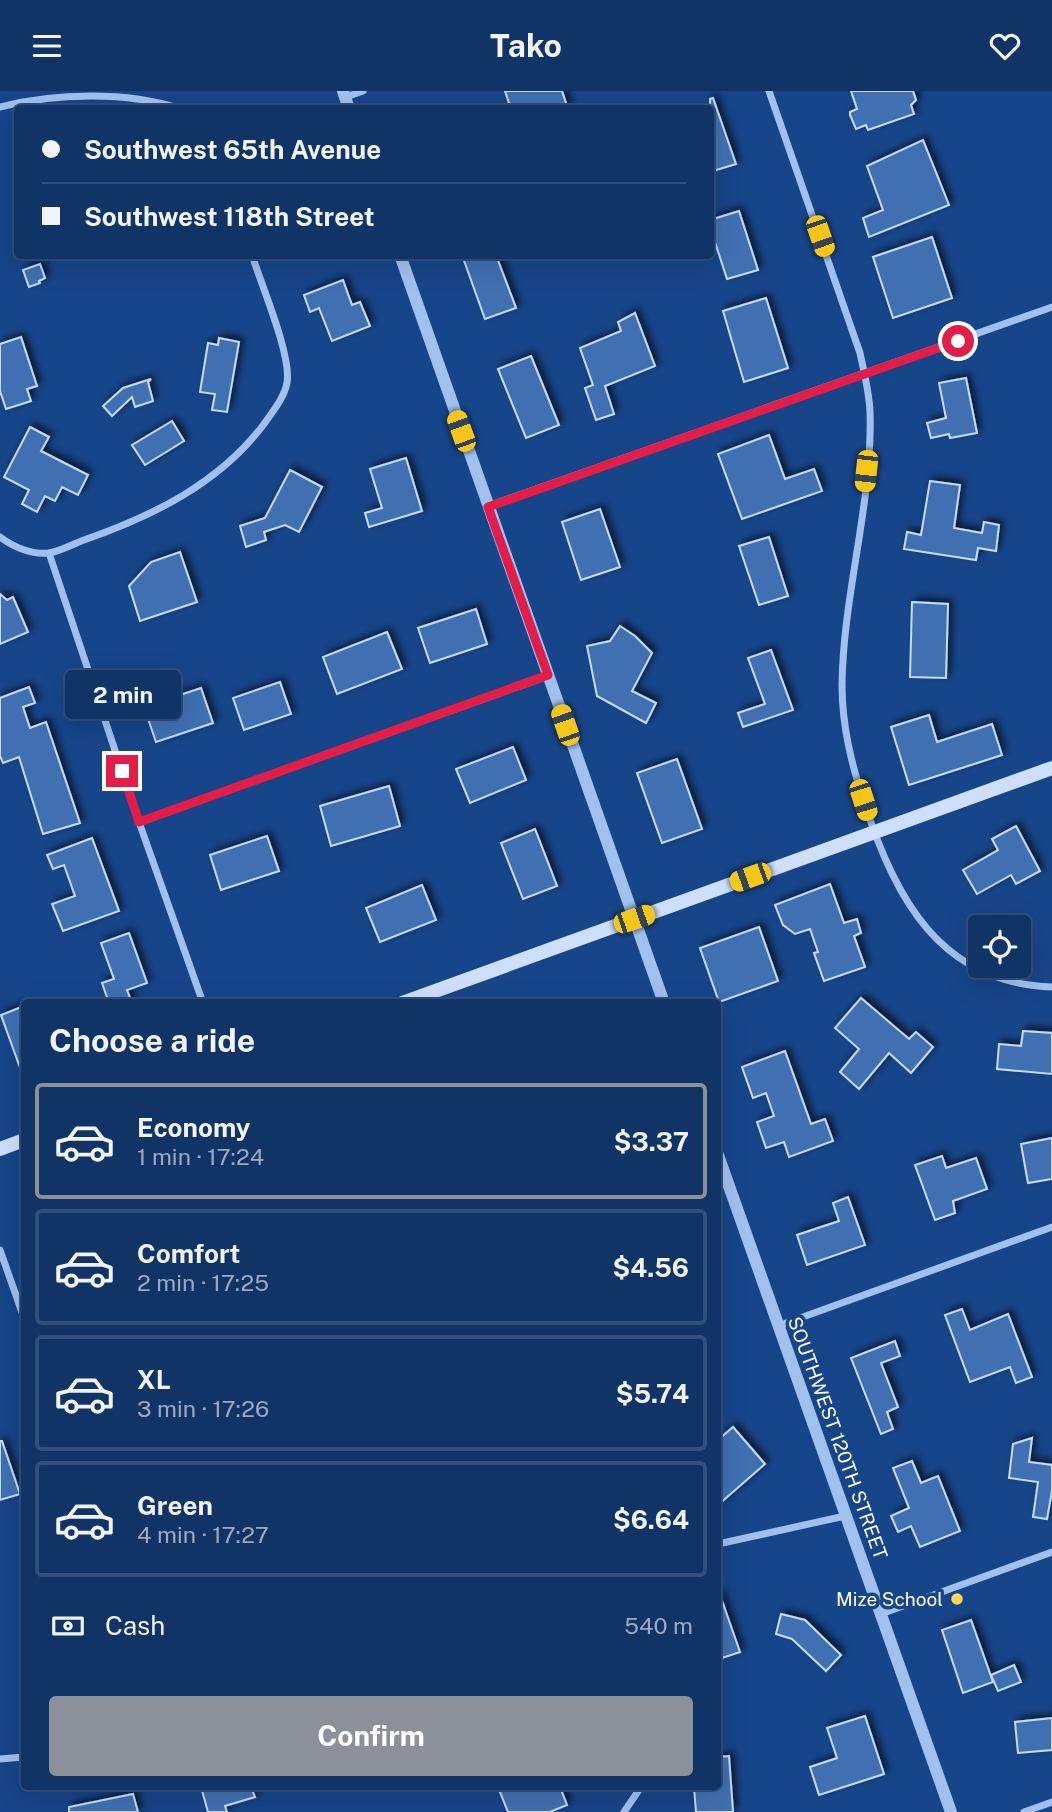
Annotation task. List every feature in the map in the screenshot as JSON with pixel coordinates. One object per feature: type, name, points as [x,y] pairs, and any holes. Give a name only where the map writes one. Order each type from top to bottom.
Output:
[{"type":"main road","points":[[413,999],[1052,768]]},
{"type":"main road","points":[[0,1149],[21,1141]]},
{"type":"street","points":[[346,99],[363,91]]},
{"type":"street","points":[[769,91],[845,309],[864,375],[870,410],[842,688],[848,742],[859,787],[901,894],[934,937],[964,960],[992,975],[1025,984],[1052,987]]},
{"type":"street","points":[[0,107],[46,98],[96,94],[147,97],[173,105]]},
{"type":"street","points":[[0,537],[18,548],[49,553],[170,504],[236,457],[284,395],[288,380],[286,363],[253,259]]},
{"type":"street","points":[[401,259],[663,999]]},
{"type":"street","points":[[488,507],[1052,307]]},
{"type":"street","points":[[49,553],[202,999]]},
{"type":"street","points":[[139,822],[548,675]]},
{"type":"street","name":"SOUTHWEST 120TH STREET","points":[[722,1183],[778,1326],[951,1812]]},
{"type":"street","points":[[778,1326],[1052,1227]]},
{"type":"street","points":[[0,1250],[21,1310]]},
{"type":"street","points":[[721,1543],[845,1516]]},
{"type":"street","points":[[881,1614],[1052,1552]]},
{"type":"street","points":[[0,1759],[21,1757]]},
{"type":"street","points":[[624,1812],[639,1790]]},
{"type":"street","points":[[1024,1812],[1052,1802]]},
{"type":"building","points":[[505,91],[562,91],[567,105],[510,105]]},
{"type":"building","points":[[851,91],[913,91],[916,100],[911,105],[914,114],[868,130],[866,125],[856,129],[850,115],[850,112],[857,109]]},
{"type":"building","points":[[713,98],[736,164],[714,171],[714,105],[710,105],[710,99]]},
{"type":"building","points":[[923,140],[949,205],[869,237],[863,218],[883,210],[867,166]]},
{"type":"building","points":[[739,211],[758,270],[727,279],[714,239],[714,219]]},
{"type":"building","points":[[932,237],[952,298],[893,318],[873,257]]},
{"type":"building","points":[[463,259],[498,259],[516,308],[485,319]]},
{"type":"building","points":[[40,264],[45,278],[29,287],[23,270]]},
{"type":"building","points":[[343,280],[352,305],[360,302],[370,326],[332,341],[319,308],[310,312],[304,295]]},
{"type":"building","points":[[766,298],[788,368],[744,382],[723,311]]},
{"type":"building","points":[[635,313],[655,366],[605,386],[614,414],[596,420],[585,388],[593,385],[580,348],[621,331],[618,322]]},
{"type":"building","points":[[21,337],[37,386],[27,389],[31,401],[6,409],[0,391],[0,344]]},
{"type":"building","points":[[219,338],[239,342],[227,412],[212,410],[215,394],[200,392],[208,343],[218,345]]},
{"type":"building","points":[[531,356],[559,425],[526,438],[498,369]]},
{"type":"building","points":[[966,378],[977,433],[931,438],[927,423],[946,418],[939,383]]},
{"type":"building","points":[[151,379],[148,382],[153,401],[135,407],[132,397],[112,416],[103,406],[123,388]]},
{"type":"building","points":[[172,421],[184,441],[145,465],[132,445]]},
{"type":"building","points":[[30,427],[49,437],[41,451],[88,475],[78,495],[62,487],[55,501],[45,496],[37,512],[22,504],[29,490],[4,477]]},
{"type":"building","points":[[769,435],[785,479],[814,469],[822,491],[742,519],[718,454]]},
{"type":"building","points":[[406,458],[422,511],[369,527],[365,513],[382,508],[370,469]]},
{"type":"building","points":[[290,470],[322,487],[299,532],[285,525],[264,532],[266,540],[246,547],[240,526],[265,518]]},
{"type":"building","points":[[930,481],[960,485],[954,528],[982,533],[984,522],[999,525],[996,551],[978,548],[976,560],[904,549],[907,532],[921,535]]},
{"type":"building","points":[[600,509],[620,567],[581,580],[562,522]]},
{"type":"building","points":[[769,537],[788,596],[759,605],[739,546]]},
{"type":"building","points":[[180,552],[197,602],[140,621],[129,586],[151,562]]},
{"type":"building","points":[[0,594],[7,600],[13,597],[28,632],[0,644]]},
{"type":"building","points":[[912,602],[948,604],[946,678],[910,677]]},
{"type":"building","points":[[476,609],[487,644],[430,663],[418,628]]},
{"type":"building","points":[[620,626],[652,653],[632,691],[656,703],[646,723],[597,696],[587,646],[610,641]]},
{"type":"building","points":[[387,632],[402,669],[337,694],[323,657]]},
{"type":"building","points":[[771,650],[793,710],[743,727],[738,713],[765,704],[748,658]]},
{"type":"building","points":[[280,682],[291,714],[244,730],[233,698]]},
{"type":"building","points":[[29,687],[35,703],[23,707],[30,728],[46,722],[80,823],[43,834],[19,757],[3,763],[0,756],[0,698]]},
{"type":"building","points":[[201,688],[213,723],[156,742],[144,707]]},
{"type":"building","points":[[929,715],[937,742],[992,724],[1002,755],[909,785],[891,727]]},
{"type":"building","points":[[513,747],[526,780],[470,803],[456,769]]},
{"type":"building","points":[[677,759],[702,829],[662,843],[637,773]]},
{"type":"building","points":[[389,786],[400,826],[331,846],[320,806]]},
{"type":"building","points":[[1016,826],[1040,871],[1016,884],[1011,875],[977,894],[963,870],[998,850],[992,839]]},
{"type":"building","points":[[535,829],[557,886],[523,899],[501,843]]},
{"type":"building","points":[[267,836],[279,871],[221,890],[210,855]]},
{"type":"building","points":[[92,838],[119,911],[63,931],[52,904],[75,896],[64,865],[53,869],[47,855]]},
{"type":"building","points":[[830,884],[844,923],[857,919],[861,933],[854,936],[865,967],[824,981],[814,953],[818,952],[810,929],[795,934],[783,925],[775,905]]},
{"type":"building","points":[[422,885],[436,920],[380,942],[366,908]]},
{"type":"building","points":[[759,927],[778,981],[721,1001],[700,948]]},
{"type":"building","points":[[129,933],[147,983],[127,990],[130,999],[108,999],[102,983],[114,979],[101,943]]},
{"type":"building","points":[[861,998],[909,1039],[916,1032],[933,1047],[911,1073],[889,1053],[859,1089],[840,1072],[859,1049],[835,1028]]},
{"type":"building","points":[[21,1007],[21,1070],[1,1015]]},
{"type":"building","points":[[1023,1031],[1052,1033],[1052,1074],[997,1069],[999,1044],[1021,1046]]},
{"type":"building","points":[[785,1051],[811,1124],[825,1119],[833,1141],[789,1157],[784,1142],[766,1148],[757,1122],[774,1116],[766,1093],[753,1098],[742,1067]]},
{"type":"building","points":[[1052,1138],[1052,1179],[1028,1183],[1021,1144]]},
{"type":"building","points":[[942,1156],[946,1168],[976,1158],[987,1189],[953,1201],[955,1213],[935,1220],[915,1165]]},
{"type":"building","points":[[848,1197],[865,1245],[807,1265],[797,1235],[839,1221],[833,1203]]},
{"type":"building","points":[[962,1309],[970,1330],[1008,1314],[1032,1377],[1016,1383],[1010,1367],[970,1382],[945,1315]]},
{"type":"building","points":[[895,1341],[900,1356],[881,1363],[898,1407],[887,1412],[893,1429],[881,1434],[851,1358]]},
{"type":"building","points":[[733,1427],[765,1464],[721,1502],[721,1437]]},
{"type":"building","points":[[1032,1438],[1029,1462],[1052,1465],[1052,1491],[1047,1519],[1033,1517],[1038,1482],[1009,1478],[1013,1444]]},
{"type":"building","points":[[0,1441],[20,1494],[0,1500]]},
{"type":"building","points":[[912,1461],[921,1483],[938,1476],[960,1531],[920,1547],[911,1526],[898,1532],[891,1516],[909,1508],[893,1468]]},
{"type":"building","points":[[721,1598],[740,1652],[722,1658],[721,1655]]},
{"type":"building","points":[[781,1614],[805,1620],[841,1655],[826,1671],[792,1639],[776,1634]]},
{"type":"building","points":[[971,1620],[993,1682],[963,1693],[942,1630]]},
{"type":"building","points":[[1014,1665],[1021,1682],[998,1691],[991,1675]]},
{"type":"building","points":[[865,1716],[884,1774],[819,1795],[810,1767],[837,1758],[827,1728]]},
{"type":"building","points":[[1052,1718],[1052,1750],[1018,1753],[1015,1722]]},
{"type":"building","points":[[729,1756],[733,1812],[696,1812],[694,1790],[721,1790],[721,1757]]},
{"type":"building","points":[[202,1790],[252,1790],[255,1797],[225,1806],[227,1812],[208,1812]]},
{"type":"building","points":[[499,1790],[561,1790],[567,1805],[550,1812],[508,1812]]},
{"type":"building","points":[[133,1794],[138,1812],[69,1812],[69,1807]]},
{"type":"place","name":"Mize School","points":[[957,1599]]},
{"type":"route","points":[[122,771],[139,822],[548,675],[488,507],[958,341]]}]
